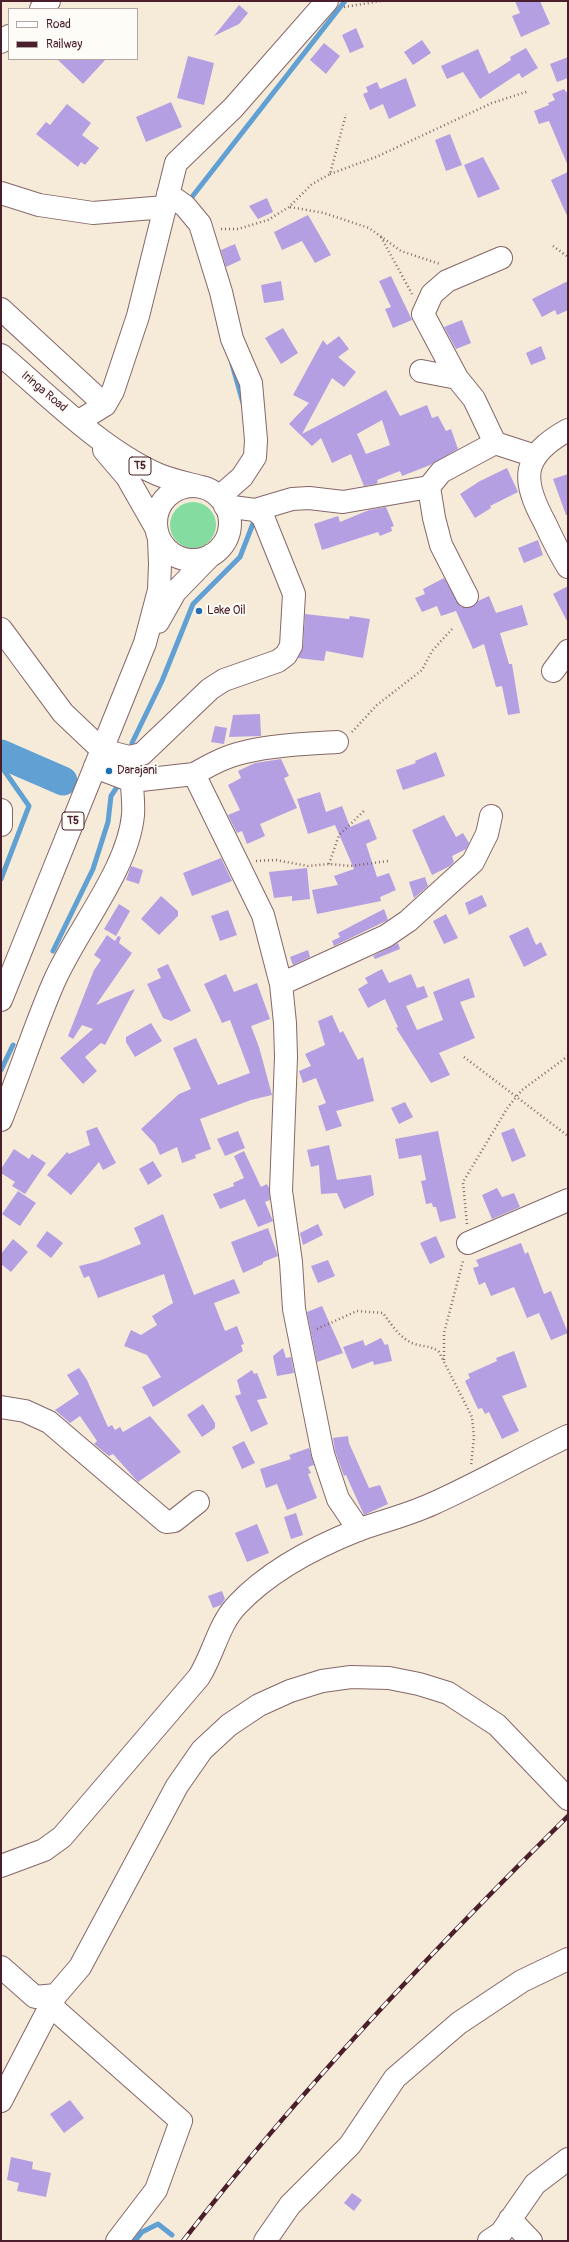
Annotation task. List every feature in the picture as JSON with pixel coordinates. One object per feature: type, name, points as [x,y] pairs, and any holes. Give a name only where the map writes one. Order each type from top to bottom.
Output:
[{"type":"main road","points":[[83,425],[105,405],[113,391],[138,316],[176,162],[233,108],[324,4]]},
{"type":"main road","points":[[1,193],[39,205],[93,213],[167,200],[185,206],[200,224],[221,292],[232,339],[251,383],[256,440],[255,457],[249,469],[215,496]]},
{"type":"main road","points":[[495,443],[474,399],[457,378],[423,314],[432,294],[446,281],[501,258]]},
{"type":"main road","points":[[1,309],[105,405]]},
{"type":"main road","name":"Iringa Road","points":[[1,355],[83,425]]},
{"type":"main road","points":[[421,371],[457,378]]},
{"type":"main road","name":"T5","points":[[83,425],[152,472],[215,496],[230,523],[227,536],[219,549],[211,555],[175,592],[145,643]]},
{"type":"main road","name":"T5","points":[[83,425],[127,477],[157,533],[171,553],[181,558],[191,560],[211,555]]},
{"type":"main road","points":[[568,430],[542,447],[535,456],[530,469],[530,493],[568,567]]},
{"type":"main road","points":[[255,510],[292,499],[308,498],[343,502],[429,487],[441,472],[495,443],[535,456]]},
{"type":"main road","points":[[429,487],[434,518],[441,546],[467,596]]},
{"type":"main road","name":"T5","points":[[1,1000],[5,978],[98,759],[145,643],[159,590],[160,564],[157,533],[158,509],[162,502],[172,492],[181,488],[215,496]]},
{"type":"main road","points":[[98,759],[129,757],[142,754],[210,689],[224,680],[278,661],[286,655],[290,646],[294,594],[262,517],[255,510],[215,496]]},
{"type":"main road","points":[[1,629],[98,759],[132,782],[194,774],[222,760],[245,752],[278,747],[337,742]]},
{"type":"main road","points":[[553,671],[568,652]]},
{"type":"main road","points":[[194,774],[240,864],[263,915],[281,984],[285,1023],[286,1057],[282,1191],[291,1262],[294,1310],[323,1454],[338,1499],[359,1530]]},
{"type":"main road","points":[[1,1120],[54,983],[87,919],[109,884],[128,841],[134,814],[132,782]]},
{"type":"main road","points":[[1,810],[1,825]]},
{"type":"main road","points":[[281,984],[386,936],[408,920],[473,862],[487,834],[491,816]]},
{"type":"main road","points":[[468,1243],[568,1200]]},
{"type":"main road","points":[[1,1407],[25,1411],[49,1422],[166,1522],[174,1521],[198,1502]]},
{"type":"main road","points":[[1,1866],[44,1850],[62,1837],[199,1677],[210,1660],[225,1620],[237,1604],[281,1569],[334,1540],[359,1530],[395,1519],[471,1486],[568,1436]]},
{"type":"main road","points":[[1,2101],[53,2000],[80,1967],[177,1786],[202,1750],[229,1724],[259,1705],[290,1691],[322,1681],[351,1677],[389,1678],[419,1684],[448,1693],[497,1725],[564,1795]]},
{"type":"main road","points":[[265,2241],[290,2205],[350,2145],[395,2078],[459,2022],[522,1981],[568,1959]]},
{"type":"main road","points":[[1,1967],[35,1997],[53,2000],[181,2121],[156,2190],[117,2241]]},
{"type":"main road","points":[[489,2241],[501,2233],[535,2184],[568,2160]]},
{"type":"main road","points":[[510,2219],[531,2241]]},
{"type":"path","points":[[324,4],[353,6],[381,1]]},
{"type":"path","points":[[200,224],[209,230],[238,229],[268,220],[290,207],[312,184],[330,174],[376,156],[480,108],[529,91]]},
{"type":"path","points":[[330,174],[346,114]]},
{"type":"path","points":[[290,207],[324,213],[370,228],[401,251],[440,264],[460,274]]},
{"type":"path","points":[[379,234],[423,314]]},
{"type":"path","points":[[553,246],[568,257]]},
{"type":"path","points":[[337,742],[353,732],[377,705],[422,670],[432,651],[452,629]]},
{"type":"path","points":[[330,864],[339,835],[365,810]]},
{"type":"path","points":[[240,864],[276,860],[308,866],[330,864],[351,866],[388,861]]},
{"type":"path","points":[[444,1360],[444,1333],[448,1313],[468,1243],[463,1182],[508,1107],[522,1090],[568,1056]]},
{"type":"path","points":[[464,1057],[568,1136]]},
{"type":"path","points":[[299,1337],[358,1311],[383,1313],[406,1340],[417,1345],[434,1348],[439,1352],[472,1417],[474,1437],[471,1458],[471,1486]]},
{"type":"green space","points":[[188,502],[198,502],[206,506],[212,512],[216,520],[216,530],[212,538],[206,544],[198,548],[188,548],[180,544],[174,538],[170,530],[170,520],[174,512],[180,506]]},
{"type":"building","points":[[515,1],[540,1],[550,24],[521,37],[512,16],[520,13]]},
{"type":"building","points":[[239,5],[248,13],[239,24],[214,36]]},
{"type":"building","points":[[356,28],[364,47],[350,53],[342,35]]},
{"type":"building","points":[[422,40],[431,53],[413,65],[404,52]]},
{"type":"building","points":[[324,43],[340,56],[326,74],[310,60]]},
{"type":"building","points":[[526,48],[538,68],[522,78],[519,73],[480,99],[463,72],[447,79],[441,66],[478,49],[489,74],[511,60],[510,57]]},
{"type":"building","points":[[188,56],[214,63],[204,105],[177,98]]},
{"type":"building","points":[[568,57],[568,78],[557,82],[550,64]]},
{"type":"building","points":[[58,60],[105,60],[83,84]]},
{"type":"building","points":[[406,78],[416,106],[389,119],[383,104],[370,110],[363,94],[368,92],[366,87],[377,82],[380,89]]},
{"type":"building","points":[[564,89],[568,94],[568,166],[549,121],[539,124],[534,111],[549,105],[548,103],[555,100],[552,94]]},
{"type":"building","points":[[171,102],[182,127],[146,142],[136,117]]},
{"type":"building","points":[[67,104],[91,123],[82,135],[99,148],[85,165],[81,162],[78,167],[36,134],[46,122],[50,125]]},
{"type":"building","points":[[450,134],[462,165],[446,171],[435,140]]},
{"type":"building","points":[[483,157],[500,189],[478,198],[464,165]]},
{"type":"building","points":[[568,172],[568,218],[551,180]]},
{"type":"building","points":[[267,198],[273,212],[258,219],[249,206]]},
{"type":"building","points":[[308,215],[331,255],[315,263],[302,241],[282,250],[274,232]]},
{"type":"building","points":[[235,244],[241,260],[226,267],[221,250]]},
{"type":"building","points":[[391,276],[412,320],[393,328],[385,309],[391,307],[379,281]]},
{"type":"building","points":[[281,281],[284,300],[264,303],[261,285]]},
{"type":"building","points":[[568,281],[568,310],[557,315],[555,310],[542,317],[532,299]]},
{"type":"building","points":[[462,320],[471,343],[456,349],[444,327]]},
{"type":"building","points":[[283,328],[298,353],[281,364],[265,338]]},
{"type":"building","points":[[339,336],[349,349],[338,357],[356,372],[344,387],[332,378],[302,434],[386,390],[400,416],[427,405],[432,418],[438,416],[446,431],[451,429],[458,449],[430,465],[402,476],[400,471],[377,480],[378,482],[376,484],[364,486],[351,454],[332,463],[321,438],[312,446],[289,424],[309,403],[293,395],[323,340],[327,345]],"holes":[[[382,420],[390,445],[366,454],[357,434]]]},
{"type":"building","points":[[541,346],[546,359],[531,365],[526,353]]},
{"type":"building","points":[[507,468],[518,492],[490,506],[491,508],[475,518],[460,494],[480,481]]},
{"type":"building","points":[[568,474],[568,515],[566,515],[553,479]]},
{"type":"building","points":[[386,507],[394,526],[391,527],[392,531],[380,536],[378,532],[322,550],[314,524],[338,516],[340,522],[369,510]]},
{"type":"building","points":[[538,540],[543,555],[524,563],[518,548]]},
{"type":"building","points":[[444,578],[461,607],[472,607],[478,601],[489,596],[496,613],[522,605],[528,625],[500,633],[509,664],[512,664],[520,713],[508,715],[502,686],[496,687],[484,644],[473,649],[456,611],[441,616],[437,606],[422,612],[415,598],[425,594],[423,589]]},
{"type":"building","points":[[568,586],[568,623],[553,594]]},
{"type":"building","points":[[305,614],[349,619],[350,616],[370,619],[363,658],[326,651],[324,661],[298,658],[303,647]]},
{"type":"building","points":[[260,714],[261,736],[229,737],[233,715]]},
{"type":"building","points":[[215,726],[227,728],[224,744],[211,742]]},
{"type":"building","points":[[436,752],[445,776],[403,790],[396,770],[416,763],[415,761]]},
{"type":"building","points":[[281,759],[289,776],[284,778],[297,808],[260,824],[265,836],[247,844],[242,831],[237,833],[228,815],[240,810],[228,785],[241,778],[238,771],[255,763]]},
{"type":"building","points":[[320,792],[326,812],[342,806],[350,827],[369,819],[377,839],[366,844],[377,877],[389,873],[396,890],[380,897],[381,901],[317,914],[312,890],[338,885],[334,876],[354,869],[335,825],[308,834],[297,799]]},
{"type":"building","points":[[444,815],[456,837],[463,833],[469,843],[466,849],[452,856],[454,862],[450,866],[432,875],[412,830]]},
{"type":"building","points":[[221,858],[232,881],[192,896],[183,873]]},
{"type":"building","points":[[131,866],[143,870],[139,884],[126,880]]},
{"type":"building","points":[[307,868],[310,899],[292,901],[292,896],[274,898],[269,872]]},
{"type":"building","points":[[425,877],[428,886],[414,898],[409,882]]},
{"type":"building","points":[[482,895],[487,906],[469,915],[465,903]]},
{"type":"building","points":[[161,896],[178,911],[178,916],[159,935],[141,919]]},
{"type":"building","points":[[119,904],[130,911],[116,936],[104,929]]},
{"type":"building","points":[[384,909],[388,920],[334,946],[332,941],[340,937],[338,933]]},
{"type":"building","points":[[228,910],[237,935],[220,941],[211,916]]},
{"type":"building","points":[[446,914],[458,938],[444,944],[433,921]]},
{"type":"building","points":[[528,927],[536,945],[541,942],[547,955],[524,967],[509,936]]},
{"type":"building","points":[[107,935],[115,941],[118,936],[121,937],[119,943],[132,953],[96,1005],[135,989],[105,1045],[101,1043],[85,1057],[97,1071],[83,1084],[60,1058],[93,1029],[82,1025],[73,1039],[68,1036],[94,970],[101,960],[94,955]]},
{"type":"building","points":[[398,943],[400,949],[375,959],[373,956]]},
{"type":"building","points":[[308,950],[310,957],[293,965],[290,957]]},
{"type":"building","points":[[168,964],[191,1011],[171,1021],[163,1018],[147,984],[161,978],[157,969]]},
{"type":"building","points":[[382,969],[389,983],[411,974],[417,988],[424,986],[428,997],[406,1006],[417,1030],[443,1020],[433,992],[469,978],[475,997],[460,1002],[475,1038],[439,1053],[450,1075],[431,1083],[396,1028],[398,1027],[385,999],[368,1008],[358,989],[368,983],[365,978]]},
{"type":"building","points":[[226,974],[234,992],[257,983],[270,1019],[251,1026],[259,1047],[272,1095],[251,1100],[200,1119],[211,1149],[195,1155],[196,1158],[182,1163],[177,1147],[160,1155],[155,1144],[141,1129],[179,1094],[191,1089],[173,1048],[196,1038],[218,1085],[250,1073],[230,1020],[222,1023],[204,984]]},
{"type":"building","points":[[332,1015],[340,1033],[343,1031],[358,1060],[363,1057],[374,1101],[336,1111],[342,1126],[326,1131],[318,1106],[326,1103],[316,1078],[303,1083],[299,1071],[311,1066],[305,1054],[325,1045],[318,1021]]},
{"type":"building","points":[[151,1023],[162,1041],[135,1057],[126,1042],[126,1037]]},
{"type":"building","points":[[405,1102],[413,1117],[399,1124],[391,1108]]},
{"type":"building","points":[[97,1127],[116,1163],[103,1170],[99,1162],[71,1195],[47,1175],[67,1152],[69,1154],[90,1145],[86,1131]]},
{"type":"building","points":[[514,1128],[526,1156],[512,1162],[501,1133]]},
{"type":"building","points":[[238,1131],[245,1148],[225,1156],[217,1139]]},
{"type":"building","points":[[438,1131],[456,1218],[440,1222],[436,1207],[433,1207],[432,1203],[426,1204],[421,1181],[426,1180],[421,1155],[399,1159],[395,1139]]},
{"type":"building","points":[[329,1145],[337,1180],[371,1175],[374,1195],[344,1209],[337,1193],[321,1194],[319,1165],[311,1167],[307,1150]]},
{"type":"building","points":[[14,1149],[29,1159],[32,1154],[46,1163],[25,1194],[12,1186],[15,1182],[1,1173],[1,1169]]},
{"type":"building","points":[[244,1151],[261,1187],[267,1184],[269,1188],[270,1200],[265,1202],[273,1221],[258,1227],[245,1199],[220,1209],[213,1194],[234,1186],[233,1183],[244,1178],[234,1156]]},
{"type":"building","points":[[153,1161],[162,1176],[148,1185],[139,1169]]},
{"type":"building","points":[[497,1188],[502,1197],[514,1193],[520,1207],[492,1219],[482,1195]]},
{"type":"building","points":[[18,1191],[36,1203],[20,1226],[2,1214]]},
{"type":"building","points":[[163,1214],[194,1295],[234,1279],[240,1293],[214,1303],[225,1331],[237,1326],[244,1344],[241,1345],[243,1351],[153,1407],[142,1387],[161,1377],[147,1355],[124,1346],[131,1330],[141,1335],[157,1325],[152,1316],[173,1303],[164,1274],[98,1298],[89,1276],[84,1278],[79,1266],[99,1261],[141,1244],[134,1228]]},
{"type":"building","points":[[318,1224],[323,1235],[303,1245],[300,1233]]},
{"type":"building","points":[[268,1228],[278,1256],[243,1273],[231,1242]]},
{"type":"building","points":[[47,1231],[63,1243],[51,1258],[36,1246]]},
{"type":"building","points":[[436,1236],[445,1257],[430,1264],[420,1243]]},
{"type":"building","points":[[13,1239],[28,1252],[11,1272],[1,1264],[1,1254]]},
{"type":"building","points":[[521,1243],[525,1254],[528,1252],[544,1294],[551,1291],[568,1333],[551,1340],[539,1313],[527,1318],[514,1287],[491,1296],[485,1282],[479,1285],[473,1268],[479,1266],[476,1260]]},
{"type":"building","points":[[328,1260],[335,1276],[318,1283],[311,1266]]},
{"type":"building","points":[[322,1306],[343,1353],[317,1362],[307,1312]]},
{"type":"building","points":[[381,1338],[385,1345],[388,1344],[392,1361],[374,1365],[373,1361],[352,1369],[343,1347],[363,1340],[365,1346]]},
{"type":"building","points":[[283,1348],[286,1358],[291,1357],[294,1373],[277,1376],[273,1356]]},
{"type":"building","points":[[514,1351],[527,1387],[502,1396],[519,1431],[502,1439],[489,1412],[485,1414],[482,1408],[478,1409],[465,1381],[470,1378],[468,1374],[497,1361],[496,1358]]},
{"type":"building","points":[[79,1368],[87,1380],[108,1427],[112,1425],[115,1430],[120,1427],[123,1432],[150,1416],[181,1452],[138,1482],[113,1454],[109,1456],[94,1444],[97,1441],[80,1416],[70,1423],[55,1410],[79,1394],[67,1375]]},
{"type":"building","points":[[252,1370],[254,1374],[257,1373],[267,1398],[257,1400],[268,1424],[251,1432],[235,1396],[241,1394],[237,1380]]},
{"type":"building","points":[[203,1404],[215,1423],[215,1428],[202,1437],[187,1415]]},
{"type":"building","points":[[348,1436],[349,1443],[369,1488],[380,1485],[388,1504],[364,1515],[346,1475],[344,1476],[335,1451],[333,1438]]},
{"type":"building","points":[[244,1441],[255,1463],[242,1469],[232,1447]]},
{"type":"building","points":[[309,1448],[314,1465],[308,1467],[311,1473],[308,1474],[317,1498],[287,1510],[277,1484],[266,1488],[260,1469],[291,1459],[289,1455]]},
{"type":"building","points":[[296,1513],[303,1535],[291,1539],[284,1517]]},
{"type":"building","points":[[257,1524],[269,1553],[247,1562],[235,1533]]},
{"type":"building","points":[[222,1591],[225,1599],[221,1605],[213,1608],[208,1596]]},
{"type":"building","points":[[70,2100],[84,2118],[64,2133],[50,2114]]},
{"type":"building","points":[[11,2157],[33,2162],[32,2169],[51,2173],[46,2197],[17,2191],[19,2183],[7,2180]]},
{"type":"building","points":[[352,2193],[362,2200],[354,2211],[344,2203]]},
{"type":"waterway","points":[[188,202],[345,1]]},
{"type":"waterway","points":[[232,364],[243,403]]},
{"type":"waterway","points":[[132,743],[162,681],[193,604],[240,557],[254,521]]},
{"type":"waterway","points":[[1,754],[63,781]]},
{"type":"waterway","points":[[1,879],[29,806],[1,766],[6,756]]},
{"type":"waterway","points":[[53,951],[93,869],[108,822],[111,796],[117,787]]},
{"type":"waterway","points":[[1,1070],[13,1045]]},
{"type":"waterway","points":[[135,2241],[142,2232],[158,2224],[172,2235]]},
{"type":"railway","points":[[183,2241],[273,2130],[368,2022],[467,1918],[568,1816]]},
{"type":"place","name":"Lake Oil","points":[[199,611]]},
{"type":"place","name":"Darajani","points":[[109,771]]}]
